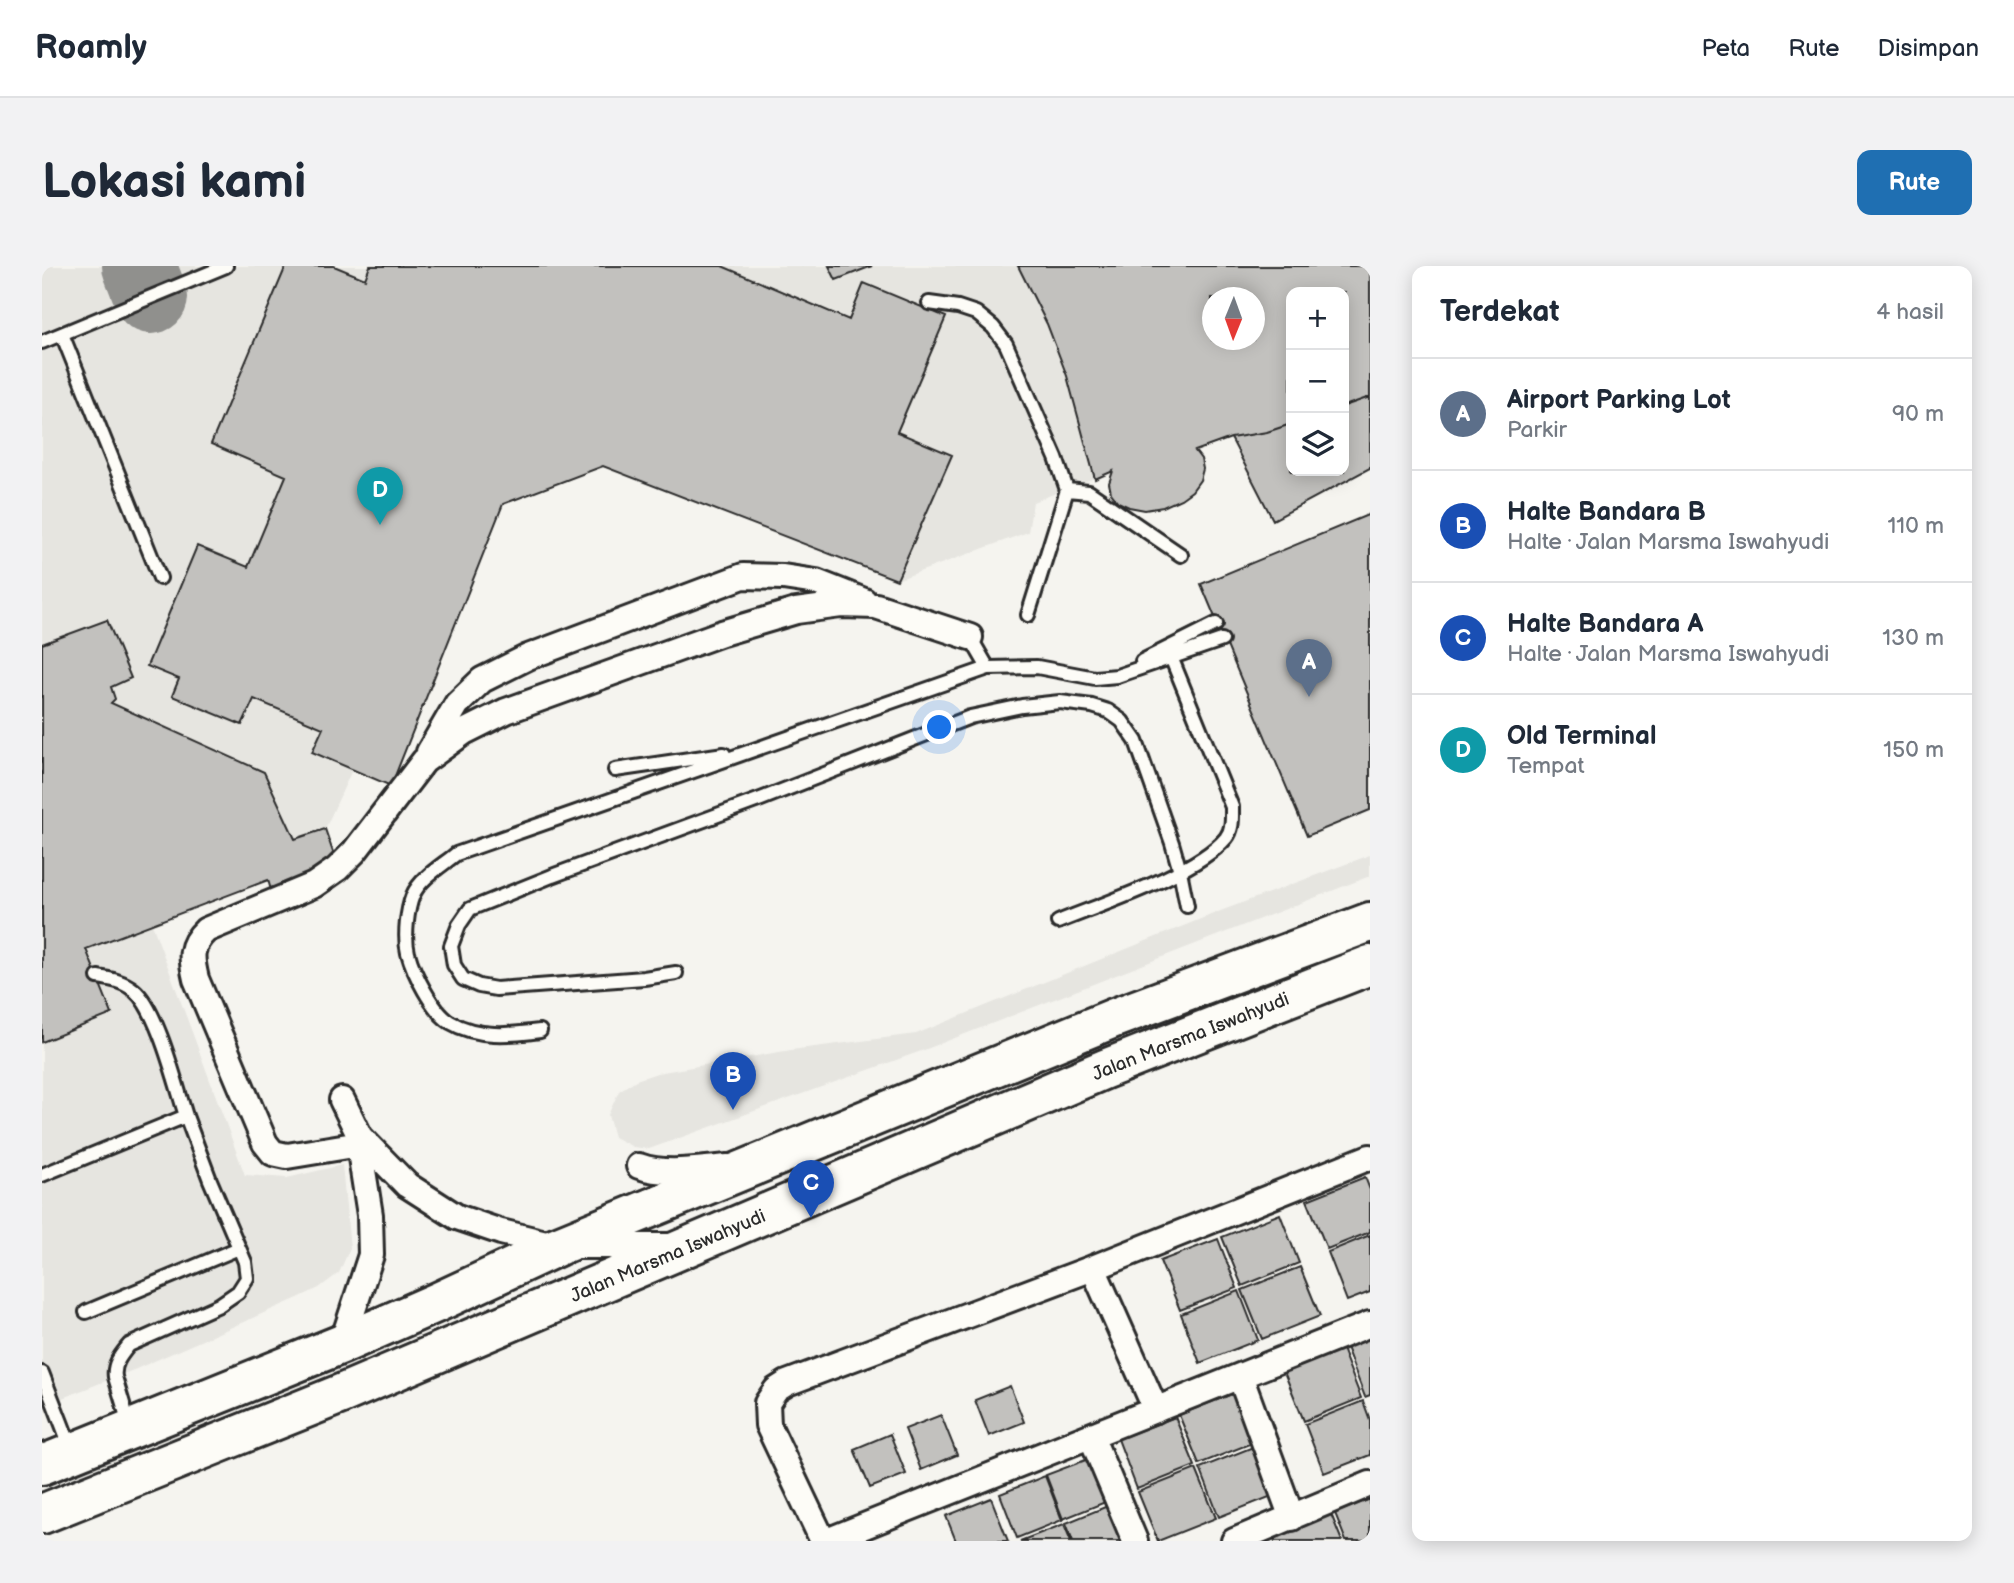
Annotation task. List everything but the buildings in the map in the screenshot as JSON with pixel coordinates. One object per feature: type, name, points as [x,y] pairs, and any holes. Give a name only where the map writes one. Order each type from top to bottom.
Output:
[{"type":"highway","name":"Jalan Marsma Iswahyudi","points":[[58,1459],[342,1344],[438,1303],[558,1246],[1114,1018],[1370,922]]},
{"type":"highway","name":"Jalan Marsma Iswahyudi","points":[[42,1514],[341,1394],[1105,1069],[1370,965]]},
{"type":"street","points":[[362,1142],[287,1156],[273,1153],[265,1143],[196,979],[192,949],[196,939],[206,930],[314,885],[337,869],[354,852],[424,761],[457,704],[482,680],[528,657],[743,576],[783,577],[816,582],[876,606],[971,637]]},
{"type":"street","points":[[424,761],[464,732],[506,711],[722,632],[796,611],[841,605],[876,606]]},
{"type":"street","points":[[342,1100],[362,1142],[370,1215],[371,1255],[342,1344]]},
{"type":"street","points":[[362,1142],[407,1185],[457,1217],[500,1232],[558,1246],[693,1245]]},
{"type":"street","points":[[1370,1157],[1093,1268],[788,1383],[776,1390],[767,1403],[768,1425],[825,1541],[1370,1324]]},
{"type":"street","points":[[639,1166],[678,1170],[759,1165]]},
{"type":"street","points":[[1093,1268],[1156,1409]]},
{"type":"street","points":[[1240,1376],[1292,1518]]},
{"type":"street","points":[[1090,1436],[1135,1541]]},
{"type":"street","points":[[1234,1541],[1370,1484]]},
{"type":"lane","points":[[42,342],[226,266]]},
{"type":"lane","points":[[929,303],[958,307],[976,313],[993,327],[1006,344],[1051,446],[1067,490],[1028,615]]},
{"type":"lane","points":[[62,334],[160,578]]},
{"type":"lane","points":[[1067,490],[1089,492],[1181,555]]},
{"type":"lane","points":[[1117,676],[1216,624]]},
{"type":"lane","points":[[971,637],[988,668]]},
{"type":"lane","points":[[540,1031],[506,1036],[476,1032],[449,1021],[433,1003],[419,980],[408,952],[407,925],[414,893],[429,876],[456,854],[988,668],[1037,667],[1095,678],[1117,676],[1222,640]]},
{"type":"lane","points":[[1058,922],[1180,871],[1227,837],[1233,823],[1232,807],[1171,657]]},
{"type":"lane","points":[[676,973],[644,978],[496,989],[463,979],[454,965],[451,946],[458,925],[470,909],[552,876],[761,799],[971,717],[1060,702],[1108,711],[1122,721],[1136,741],[1180,871],[1187,906]]},
{"type":"lane","points":[[615,770],[752,750]]},
{"type":"lane","points":[[98,977],[117,981],[134,990],[145,1002],[153,1018],[210,1180],[245,1262],[247,1278],[238,1292],[219,1305],[129,1345],[120,1356],[114,1371],[131,1430]]},
{"type":"lane","points":[[42,1175],[186,1116]]},
{"type":"lane","points":[[86,1312],[239,1248]]},
{"type":"lane","points":[[42,1374],[58,1459]]},
{"type":"shaded area","points":[[42,266],[1370,266],[1370,468],[1273,520],[1231,439],[1196,451],[1203,469],[1192,491],[1181,499],[1145,510],[1129,507],[1118,502],[1111,493],[1109,483],[1112,471],[1033,502],[1028,532],[897,580],[603,466],[503,504],[391,786],[352,770],[325,829],[337,864],[271,890],[268,880],[152,924],[245,1175],[287,1178],[342,1165],[350,1248],[339,1273],[319,1288],[136,1369],[42,1406]]},
{"type":"shaded area","points":[[1370,855],[1370,876],[924,1050],[649,1149],[633,1147],[614,1137],[608,1115],[619,1091],[636,1080],[657,1073],[791,1050],[916,1034],[1223,910]]},
{"type":"taxiway","points":[[139,266],[151,297]]},
{"type":"place","name":"Old Terminal","points":[[380,525]]},
{"type":"place","name":"Airport Parking Lot","points":[[1309,697]]},
{"type":"place","name":"Halte Bandara B","points":[[733,1110]]},
{"type":"place","name":"Halte Bandara A","points":[[811,1218]]}]
